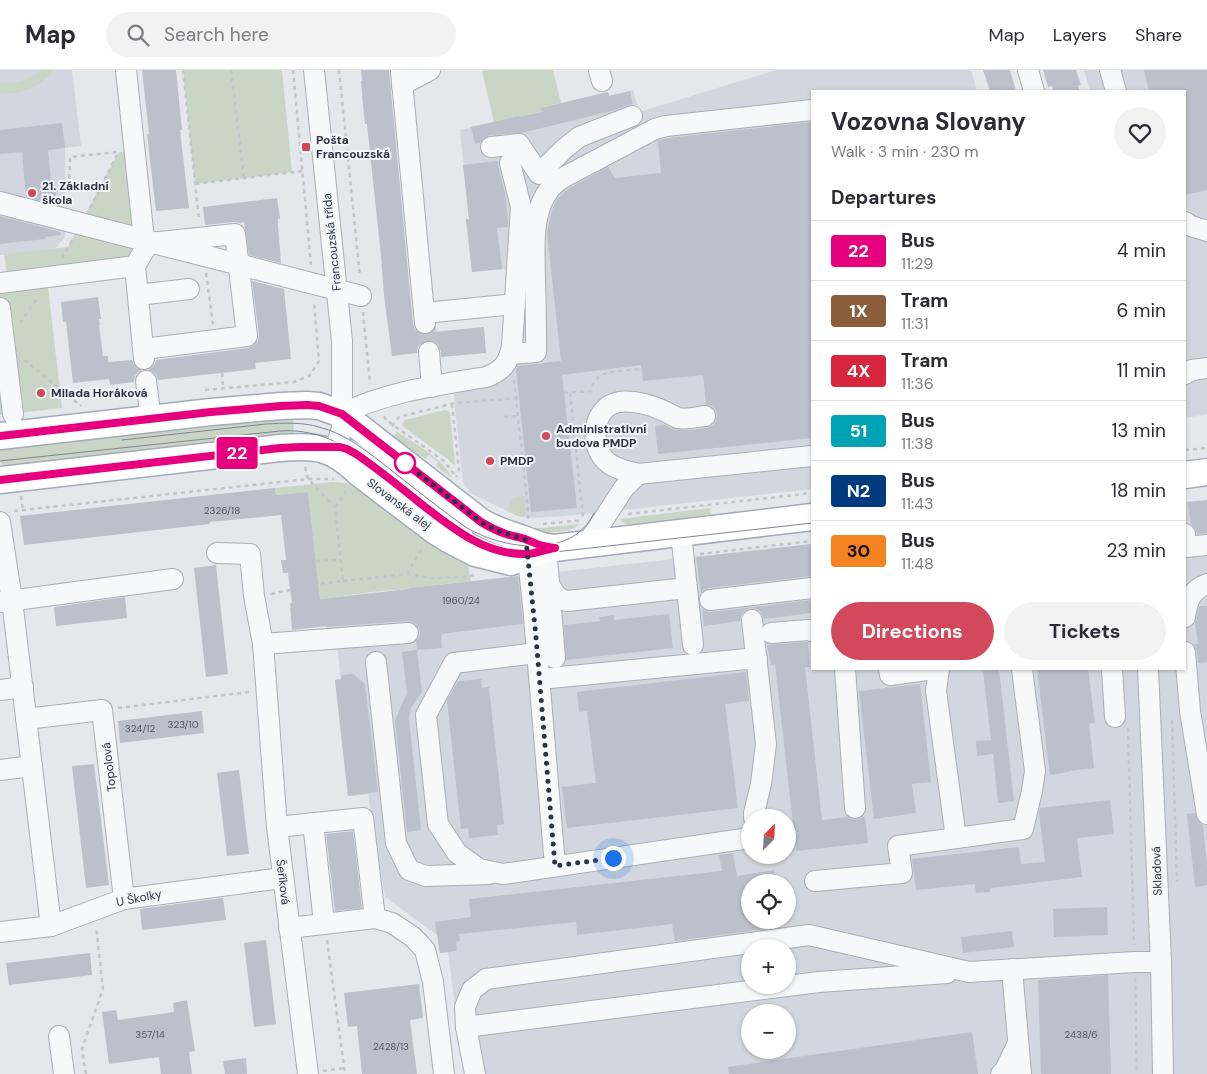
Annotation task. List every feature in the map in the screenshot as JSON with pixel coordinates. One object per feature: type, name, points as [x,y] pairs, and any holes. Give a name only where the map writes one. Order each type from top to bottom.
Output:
[{"type":"main road","name":"Slovanská alej","points":[[7,429],[151,419],[296,405],[319,406],[387,434],[481,522],[508,535],[543,541],[681,533],[811,517]]},
{"type":"main road","points":[[0,480],[280,448],[327,449]]},
{"type":"main road","name":"Slovanská alej","points":[[327,449],[347,462],[356,478],[448,539],[476,554],[510,562],[543,541]]},
{"type":"main road","points":[[1186,475],[1207,472]]},
{"type":"street","points":[[0,283],[94,271],[144,253],[201,237],[235,234],[247,336],[215,340],[144,354],[138,295],[144,253],[126,70]]},
{"type":"street","name":"Francouzská třída","points":[[314,70],[342,342],[342,414]]},
{"type":"street","points":[[430,70],[401,78],[424,318],[515,304]]},
{"type":"street","points":[[1028,70],[1034,90]]},
{"type":"street","points":[[1110,70],[1116,90]]},
{"type":"street","points":[[509,357],[536,352],[535,234],[544,197],[554,184],[563,177],[655,129],[666,126],[811,110]]},
{"type":"street","points":[[491,147],[519,144],[539,174],[579,137],[632,116]]},
{"type":"street","points":[[327,449],[342,428],[342,414],[374,400],[486,377],[501,368],[509,357],[515,304],[521,207],[512,171],[532,164]]},
{"type":"street","points":[[0,203],[357,294]]},
{"type":"street","points":[[1186,223],[1207,231]]},
{"type":"street","points":[[138,295],[189,289]]},
{"type":"street","points":[[0,308],[4,344],[7,429]]},
{"type":"street","points":[[428,352],[432,387]]},
{"type":"street","points":[[1186,373],[1192,370],[1207,368]]},
{"type":"street","points":[[146,381],[151,419]]},
{"type":"street","points":[[705,416],[678,418],[655,408],[633,402],[618,402],[603,412],[596,427],[596,447],[607,463],[638,474],[811,456]]},
{"type":"street","points":[[327,449],[347,449],[356,454],[469,539],[504,552],[543,541],[589,539],[624,488],[638,474]]},
{"type":"street","points":[[4,517],[6,601],[22,687],[51,926]]},
{"type":"street","points":[[681,533],[694,645]]},
{"type":"street","points":[[543,541],[549,584],[546,656],[540,680],[555,866]]},
{"type":"street","points":[[543,541],[546,656]]},
{"type":"street","points":[[1186,547],[1207,545]]},
{"type":"street","name":"Šeříková","points":[[217,553],[250,554],[254,596],[263,644],[282,878],[308,1074]]},
{"type":"street","points":[[6,601],[173,579]]},
{"type":"street","points":[[549,584],[557,597],[568,601],[687,588]]},
{"type":"street","points":[[1186,607],[1198,588],[1207,584]]},
{"type":"street","points":[[710,600],[811,588]]},
{"type":"street","points":[[752,620],[766,744],[761,784],[755,809]]},
{"type":"street","points":[[771,633],[811,631]]},
{"type":"street","points":[[263,644],[408,633]]},
{"type":"street","points":[[503,874],[478,869],[457,853],[438,824],[426,715],[454,663],[546,656]]},
{"type":"street","points":[[540,680],[757,658]]},
{"type":"street","points":[[376,662],[396,843],[409,870],[426,876],[503,874],[741,839]]},
{"type":"street","points":[[1186,664],[1190,711],[1207,814]]},
{"type":"street","points":[[845,670],[855,808]]},
{"type":"street","points":[[889,670],[890,675],[927,670]]},
{"type":"street","points":[[938,670],[936,691],[956,838]]},
{"type":"street","points":[[816,881],[902,873],[898,846],[1024,829],[1035,771],[1022,670]]},
{"type":"street","points":[[1112,670],[1122,722]]},
{"type":"street","name":"Skladová","points":[[1148,670],[1163,1074]]},
{"type":"street","points":[[0,690],[22,687]]},
{"type":"street","points":[[26,719],[102,710]]},
{"type":"street","name":"Topolová","points":[[102,710],[124,899]]},
{"type":"street","points":[[0,770],[32,766]]},
{"type":"street","points":[[277,827],[363,818],[375,918]]},
{"type":"street","points":[[313,824],[324,923]]},
{"type":"street","name":"U Školky","points":[[0,932],[51,926],[124,899],[282,878]]},
{"type":"street","points":[[289,928],[375,918],[392,923],[412,937],[425,950],[433,982],[444,1074]]},
{"type":"street","points":[[475,1074],[466,1027],[465,1007],[472,990],[486,979],[809,935],[969,972]]},
{"type":"street","points":[[466,1027],[819,982],[1134,962],[1160,962]]},
{"type":"street","points":[[1012,970],[1021,1074]]},
{"type":"street","points":[[59,1036],[64,1074]]},
{"type":"street","points":[[1001,1074],[1005,1070],[1018,1043]]},
{"type":"path","points":[[183,70],[201,237],[215,340]]},
{"type":"path","points":[[231,70],[244,178]]},
{"type":"path","points":[[293,70],[311,266]]},
{"type":"path","points":[[340,70],[357,294],[368,361],[370,387],[374,400]]},
{"type":"path","points":[[52,190],[69,184],[70,157],[119,152]]},
{"type":"path","points":[[195,184],[302,171]]},
{"type":"path","points":[[52,277],[4,344],[82,406]]},
{"type":"path","points":[[222,373],[222,388],[294,382],[309,376],[319,363],[314,294]]},
{"type":"path","points":[[509,357],[518,398],[518,416],[529,509],[543,541],[604,517],[811,493]]},
{"type":"path","points":[[564,393],[591,391],[597,378],[604,374],[641,369]]},
{"type":"path","points":[[570,393],[583,514]]},
{"type":"path","points":[[459,483],[444,461],[387,434],[400,417],[452,404],[518,398]]},
{"type":"path","points":[[452,404],[459,470],[456,477]]},
{"type":"path","points":[[504,417],[518,416]]},
{"type":"path","points":[[1186,450],[1207,448]]},
{"type":"path","points":[[334,507],[356,478]]},
{"type":"path","points":[[4,517],[308,479],[334,507],[343,581]]},
{"type":"path","points":[[576,504],[582,504]]},
{"type":"path","points":[[316,562],[340,560]]},
{"type":"path","points":[[319,584],[407,574],[430,578],[465,577],[482,574]]},
{"type":"path","points":[[102,710],[266,690]]},
{"type":"path","points":[[1172,718],[1177,886]]},
{"type":"path","points":[[1122,722],[1134,962],[1137,1074]]},
{"type":"path","points":[[86,1074],[82,1049],[103,989],[94,910]]},
{"type":"path","points":[[324,923],[345,1074]]},
{"type":"shaded area","name":"21. Základní škola","points":[[0,70],[72,70],[81,146],[65,148],[65,237],[55,249],[0,255]]},
{"type":"shaded area","points":[[776,70],[971,70],[977,90],[811,90],[811,489],[588,514],[536,518],[518,516],[472,494],[463,483],[453,388],[501,383],[525,267],[472,272],[466,219],[469,219],[460,130],[541,112],[541,108],[608,92],[609,96],[633,90],[639,112]]},
{"type":"shaded area","points":[[1084,70],[1207,70],[1207,414],[1186,418],[1186,90],[1090,90]]},
{"type":"shaded area","points":[[1207,500],[1207,1074],[464,1074],[448,952],[440,953],[437,935],[385,897],[368,794],[348,796],[335,680],[341,679],[336,639],[329,633],[329,628],[326,628],[325,621],[328,614],[326,598],[811,544],[811,670],[1186,670],[1186,502]]},
{"type":"green space","points":[[40,70],[54,70],[43,81],[30,89],[8,94],[0,93],[0,82],[22,81]]},
{"type":"green space","points":[[183,70],[282,70],[292,172],[195,184]]},
{"type":"green space","points":[[553,70],[561,103],[541,108],[542,112],[494,122],[482,71]]},
{"type":"green space","points":[[119,152],[135,152],[135,266],[47,278],[62,408],[0,415],[0,283],[8,282],[4,254],[68,247]]},
{"type":"green space","points":[[445,410],[450,413],[454,465],[402,424],[405,420]]},
{"type":"green space","points":[[292,411],[295,439],[4,468],[0,461],[0,448]]},
{"type":"green space","points":[[397,432],[436,458],[452,478],[436,466],[438,462],[429,455],[426,459],[395,441],[393,437]]},
{"type":"green space","points":[[333,482],[345,483],[358,488],[464,560],[468,566],[471,581],[320,599],[308,492],[276,495],[275,488]]},
{"type":"green space","points":[[524,496],[526,512],[523,517],[507,511],[513,498]]},
{"type":"green space","points":[[710,508],[711,515],[634,524],[626,524],[619,519]]},
{"type":"green space","points":[[580,524],[560,532],[520,531],[529,528]]},
{"type":"building","points":[[142,70],[176,70],[182,130],[180,130],[189,208],[156,211]]},
{"type":"building","points":[[361,70],[389,70],[415,329],[420,334],[426,335],[433,332],[484,327],[486,353],[441,357],[438,345],[434,341],[428,340],[418,347],[417,353],[392,356],[384,296],[367,124],[365,124]]},
{"type":"building","points":[[983,70],[1010,70],[1016,90],[990,90]]},
{"type":"building","points":[[1043,70],[1076,70],[1081,85],[1078,86],[1080,90],[1053,90],[1052,86],[1048,87]]},
{"type":"building","points":[[1144,70],[1207,70],[1207,190],[1186,195],[1186,90],[1149,90]]},
{"type":"building","points":[[630,91],[633,104],[612,111],[521,133],[490,135],[480,143],[475,144],[471,127],[542,112],[541,108],[608,92],[609,96]]},
{"type":"building","points":[[811,122],[811,438],[658,454],[655,426],[665,425],[676,430],[689,430],[707,428],[716,421],[715,409],[710,405],[706,405],[703,375],[643,381],[641,365],[562,375],[577,508],[531,512],[516,369],[518,366],[561,361],[547,232],[552,210],[557,199],[568,189],[608,167],[615,178],[661,173],[658,141],[668,138]]},
{"type":"building","points":[[62,123],[65,148],[48,150],[52,192],[56,192],[57,205],[26,197],[22,152],[0,154],[0,130]]},
{"type":"building","points":[[498,161],[505,193],[508,220],[508,227],[497,228],[502,269],[472,272],[466,219],[469,219],[463,165]]},
{"type":"building","points":[[277,198],[280,218],[278,219],[278,225],[281,263],[249,255],[244,222],[205,225],[203,207]]},
{"type":"building","points":[[0,216],[60,232],[61,235],[45,237],[45,239],[0,244]]},
{"type":"building","points":[[252,281],[284,289],[291,359],[255,363],[256,369],[158,380],[155,373],[148,370],[155,364],[156,360],[248,348],[254,345],[259,335]]},
{"type":"building","points":[[98,297],[103,356],[108,356],[108,362],[132,360],[135,366],[142,370],[135,376],[134,382],[110,385],[109,379],[73,383],[66,322],[63,322],[61,302]]},
{"type":"building","points":[[275,488],[276,495],[308,492],[320,599],[518,576],[523,624],[441,634],[442,648],[417,650],[416,641],[419,638],[420,632],[414,623],[408,621],[292,630],[290,603],[292,603],[288,573],[283,573],[281,560],[286,560],[281,515],[24,545],[20,516]]},
{"type":"building","points":[[1207,500],[1207,533],[1197,534],[1191,524],[1188,502]]},
{"type":"building","points":[[811,544],[811,576],[709,588],[701,593],[696,557]]},
{"type":"building","points":[[216,565],[228,674],[206,677],[194,568]]},
{"type":"building","points":[[125,597],[127,618],[56,626],[54,607]]},
{"type":"building","points":[[811,600],[811,613],[764,619],[762,613],[757,609],[750,608],[741,615],[740,621],[704,626],[702,609],[711,612]]},
{"type":"building","points":[[1199,606],[1207,606],[1207,662],[1198,663],[1194,644],[1198,644],[1195,622]]},
{"type":"building","points":[[669,614],[673,648],[566,660],[564,625],[600,621],[599,617],[614,615],[614,620]]},
{"type":"building","points":[[808,642],[810,667],[805,667],[822,820],[848,817],[856,820],[865,816],[868,843],[796,851],[796,809],[791,809],[775,664],[771,665],[767,645]]},
{"type":"building","points":[[417,650],[422,692],[411,708],[409,718],[421,830],[407,832],[395,720],[407,693],[402,652]]},
{"type":"building","points":[[999,670],[1014,801],[998,803],[993,754],[977,756],[976,741],[991,740],[983,671]]},
{"type":"building","points":[[1037,670],[1088,670],[1095,723],[1089,724],[1094,768],[1050,775]]},
{"type":"building","points":[[746,672],[749,701],[725,704],[738,808],[567,828],[562,787],[596,783],[587,711],[579,712],[577,692]]},
{"type":"building","points":[[353,674],[365,684],[378,792],[348,796],[335,680],[341,679],[341,675]]},
{"type":"building","points":[[481,679],[482,688],[489,687],[504,824],[497,825],[498,835],[469,838],[468,828],[461,829],[447,700],[458,681]]},
{"type":"building","points":[[920,684],[931,782],[912,784],[916,813],[874,819],[859,691]]},
{"type":"building","points":[[202,711],[204,733],[120,743],[118,721]]},
{"type":"building","points":[[94,764],[109,885],[86,888],[72,766]]},
{"type":"building","points":[[239,770],[249,854],[227,856],[217,773]]},
{"type":"building","points":[[1110,800],[1114,834],[1077,838],[1082,877],[990,888],[990,892],[976,893],[975,884],[916,890],[912,859],[1019,847],[1021,864],[1045,862],[1040,808]]},
{"type":"building","points":[[1195,813],[1198,821],[1203,825],[1207,885],[1195,887],[1187,814]]},
{"type":"building","points":[[353,831],[362,908],[335,911],[326,834]]},
{"type":"building","points":[[733,853],[737,876],[741,875],[741,929],[765,929],[675,941],[672,924],[577,935],[576,922],[459,934],[460,941],[456,942],[457,951],[440,953],[435,922],[471,917],[469,899],[722,871],[719,855]]},
{"type":"building","points":[[774,870],[775,874],[749,874]]},
{"type":"building","points":[[223,898],[226,920],[142,930],[140,909]]},
{"type":"building","points":[[1107,907],[1108,935],[1054,937],[1053,909]]},
{"type":"building","points":[[1012,931],[1014,947],[963,953],[961,937]]},
{"type":"building","points":[[266,940],[276,1024],[254,1027],[244,943]]},
{"type":"building","points":[[90,953],[92,975],[9,985],[6,963]]},
{"type":"building","points":[[1108,975],[1111,1074],[1041,1074],[1038,980]]},
{"type":"building","points":[[419,984],[423,1018],[410,1020],[417,1074],[362,1074],[357,1026],[348,1027],[344,993]]},
{"type":"building","points":[[187,1000],[195,1051],[189,1052],[192,1074],[161,1074],[159,1057],[109,1064],[102,1012],[116,1010],[118,1020],[174,1012],[173,1003]]},
{"type":"building","points":[[972,1032],[978,1074],[729,1074],[728,1067],[796,1059],[796,1057]]},
{"type":"building","points":[[246,1058],[247,1074],[225,1074],[223,1061]]},
{"type":"tunnel","points":[[425,323],[429,352]]},
{"type":"tram line","points":[[122,440],[266,424],[306,424],[329,430],[348,439],[464,526],[496,540],[515,545],[553,544],[569,539],[584,528],[594,513]]},
{"type":"tram line","points":[[0,461],[280,431],[299,431],[326,438],[352,451],[460,532],[485,546],[512,554],[527,555],[811,523]]},
{"type":"bus line","name":"22","points":[[0,436],[228,410],[281,406],[319,406],[342,414],[481,522],[508,535],[538,545],[555,548],[528,555],[516,554],[491,548],[469,539],[356,454],[340,447],[280,448],[0,480]]},
{"type":"place","name":"Pošta Francouzská","points":[[306,147]]},
{"type":"place","name":"21. Základní škola","points":[[32,193]]},
{"type":"place","name":"Milada Horáková","points":[[41,393]]},
{"type":"place","name":"Administrativní budova PMDP","points":[[546,436]]},
{"type":"place","name":"PMDP","points":[[490,461]]},
{"type":"route","points":[[405,463],[481,522],[508,535],[526,540],[555,866],[613,858]]}]
